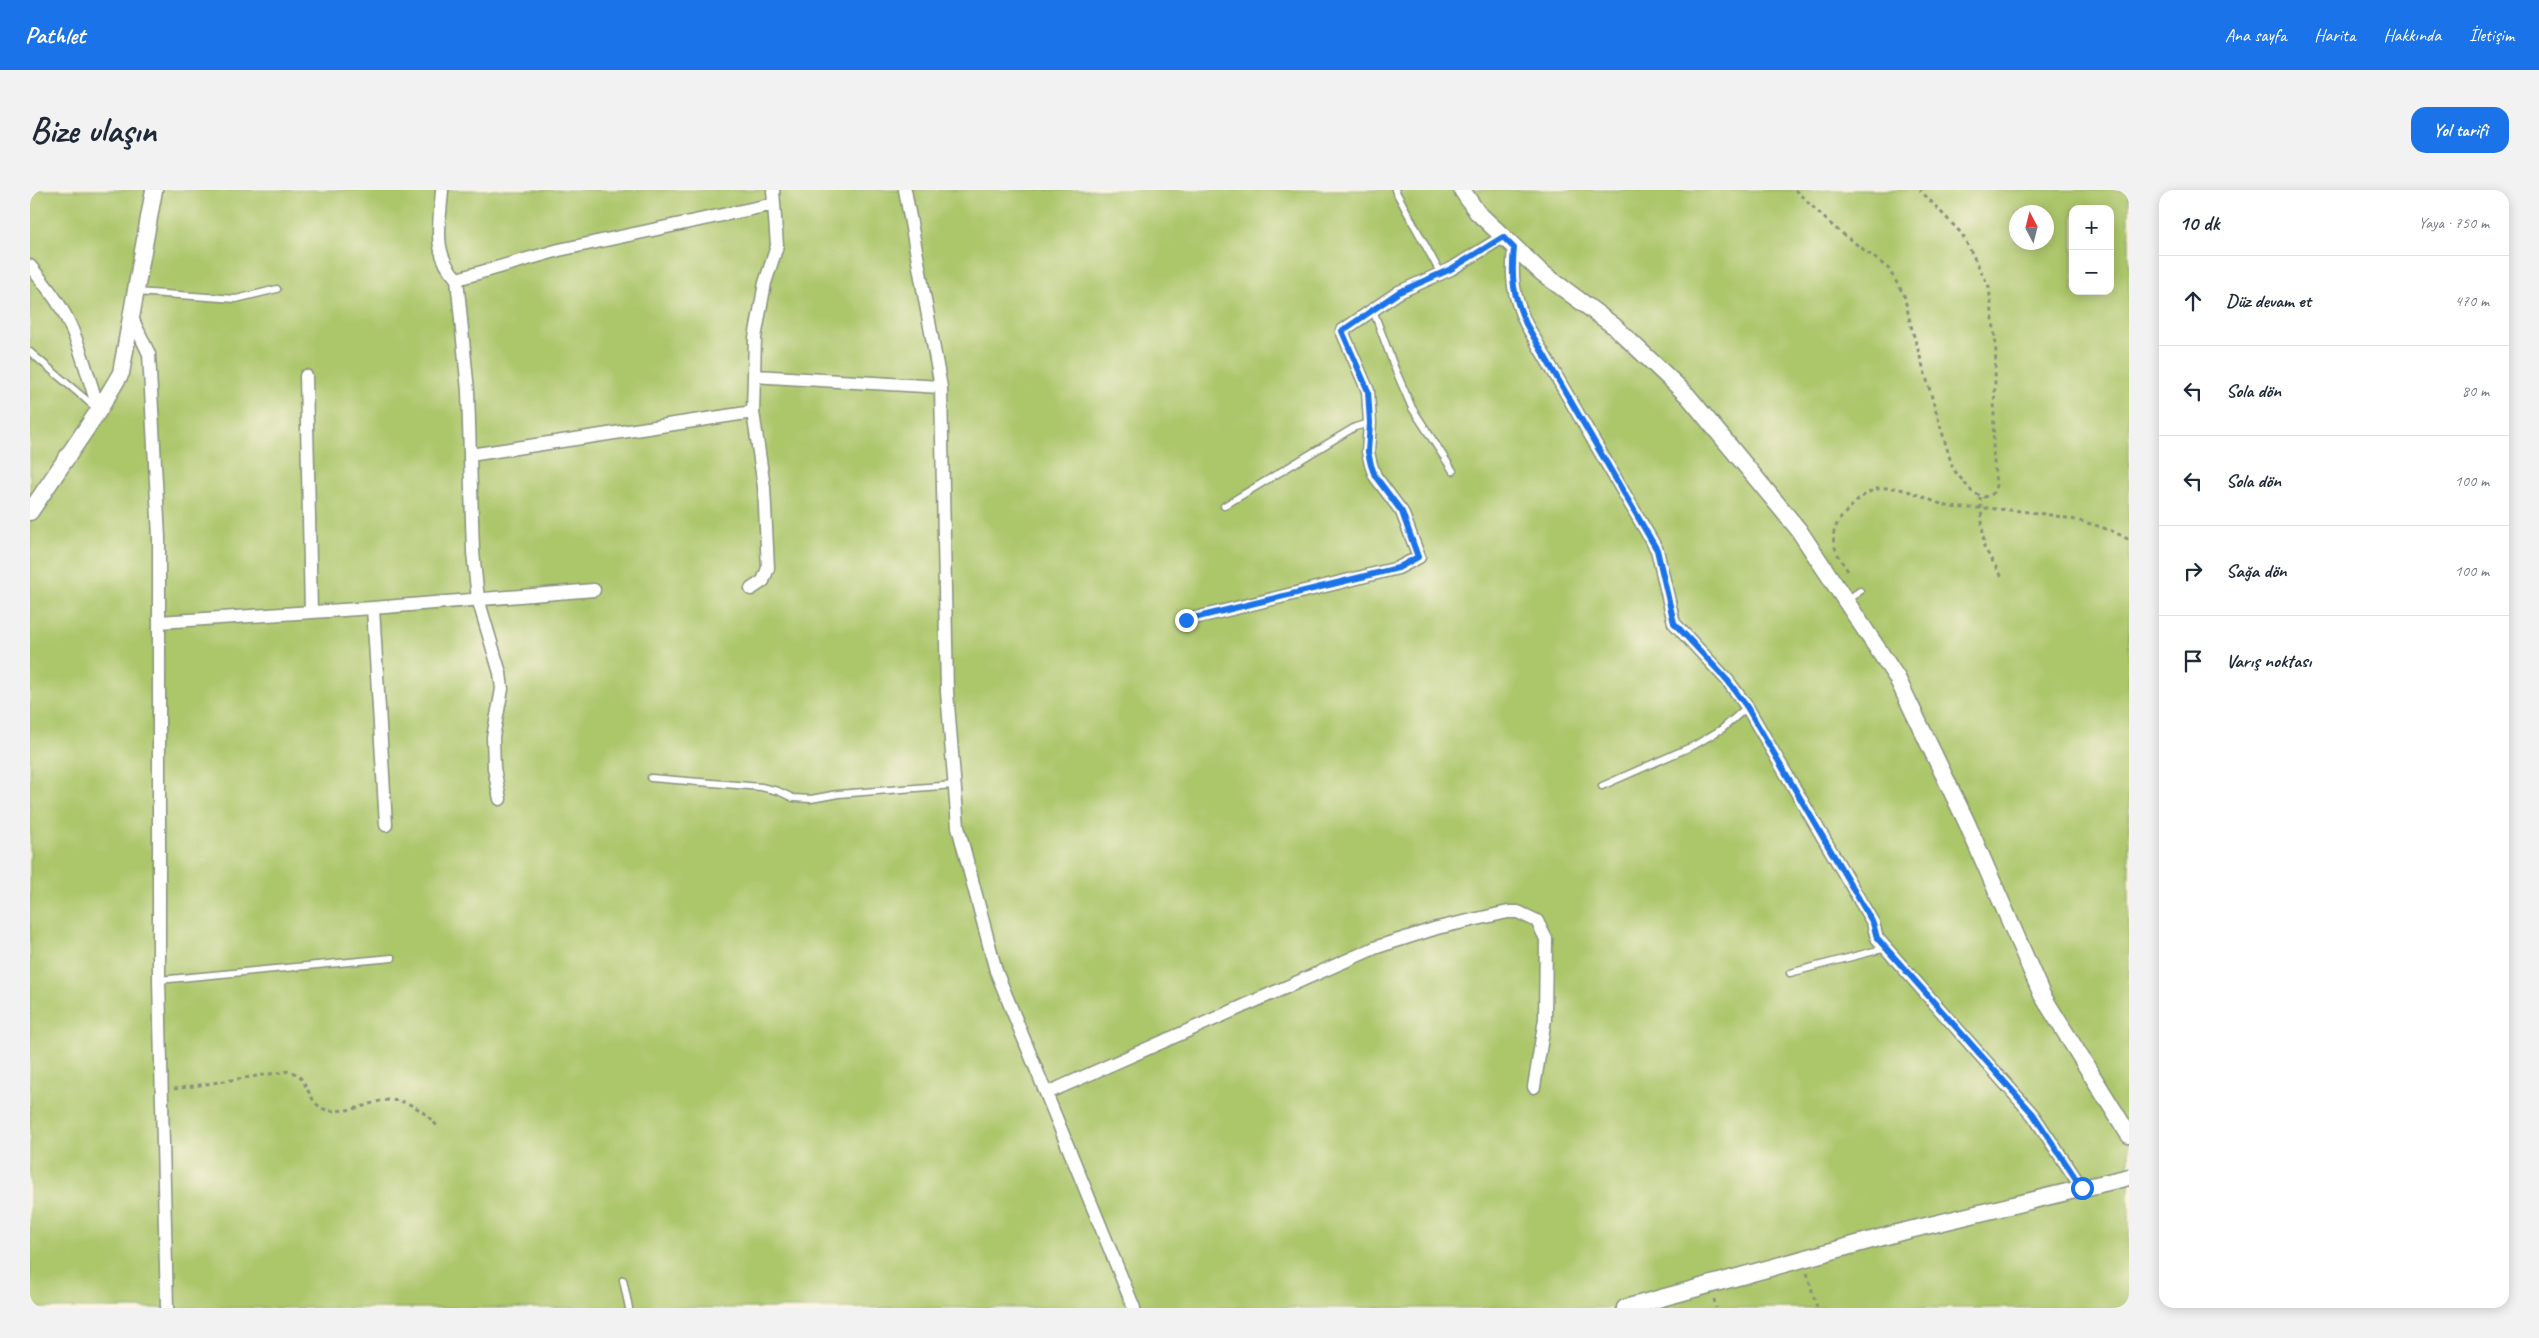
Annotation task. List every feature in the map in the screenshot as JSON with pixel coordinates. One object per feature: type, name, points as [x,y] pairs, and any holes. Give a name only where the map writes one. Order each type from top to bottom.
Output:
[{"type":"street","points":[[30,512],[99,410],[121,372],[154,190]]},
{"type":"street","points":[[442,190],[438,241],[442,259],[448,270],[457,279],[468,391],[473,552],[478,599],[500,672],[502,689],[493,737],[494,768],[500,799]]},
{"type":"street","points":[[751,588],[763,581],[768,568],[764,487],[753,412],[755,338],[765,283],[776,246],[773,190]]},
{"type":"street","points":[[905,190],[941,387],[947,692],[958,827],[996,971],[1134,1308]]},
{"type":"street","points":[[1462,190],[1477,212],[1541,272],[1614,326],[1688,396],[1798,529],[1897,678],[1966,821],[2042,995],[2129,1135]]},
{"type":"street","points":[[457,279],[559,250],[774,204]]},
{"type":"street","points":[[1186,620],[1398,568],[1418,557],[1402,512],[1375,476],[1371,465],[1368,452],[1370,423],[1368,391],[1342,331],[1399,292],[1509,242]]},
{"type":"street","points":[[1509,242],[1511,274],[1516,300],[1526,324],[1657,550],[1668,606],[1674,623],[1728,681],[1747,707],[1873,923],[1877,938],[2033,1114],[2082,1188]]},
{"type":"street","points":[[30,266],[47,286],[64,313],[77,342],[99,410]]},
{"type":"street","points":[[132,318],[148,354],[159,537],[158,980],[166,1308]]},
{"type":"street","points":[[306,376],[311,612]]},
{"type":"street","points":[[754,376],[941,387]]},
{"type":"street","points":[[470,455],[753,412]]},
{"type":"street","points":[[159,622],[373,608],[594,590]]},
{"type":"street","points":[[373,608],[386,825]]},
{"type":"street","points":[[1047,1093],[1377,947],[1437,928],[1508,912],[1518,912],[1537,921],[1546,939],[1545,1019],[1534,1087]]},
{"type":"street","points":[[1625,1308],[1897,1233],[2129,1177]]},
{"type":"lane","points":[[1395,190],[1446,272]]},
{"type":"lane","points":[[136,292],[236,299],[277,289]]},
{"type":"lane","points":[[1373,309],[1395,369],[1412,408],[1453,472]]},
{"type":"lane","points":[[30,352],[99,410]]},
{"type":"lane","points":[[1224,506],[1355,427],[1370,423]]},
{"type":"lane","points":[[1846,601],[1860,591]]},
{"type":"lane","points":[[1602,786],[1696,745],[1722,729],[1747,707]]},
{"type":"lane","points":[[651,778],[761,786],[793,798],[811,799],[846,793],[954,785]]},
{"type":"lane","points":[[1790,972],[1886,948]]},
{"type":"lane","points":[[158,980],[392,958]]},
{"type":"lane","points":[[623,1280],[629,1308]]},
{"type":"path","points":[[1795,190],[1835,228],[1888,268],[1892,274],[1904,295],[1911,326],[1953,469],[1973,493],[1980,497],[1992,494],[1996,486],[1993,449],[1996,346],[1989,287],[1962,234],[1920,190]]},
{"type":"path","points":[[1860,591],[1838,557],[1833,536],[1837,521],[1867,493],[1879,488],[1892,488],[1948,506],[1997,509],[2072,520],[2115,531],[2129,540]]},
{"type":"path","points":[[1980,497],[1984,547],[2002,577]]},
{"type":"path","points":[[161,1091],[289,1071],[301,1076],[315,1104],[329,1111],[355,1110],[379,1102],[396,1100],[419,1109],[437,1126]]},
{"type":"path","points":[[1803,1259],[1817,1308]]},
{"type":"green space","points":[[30,190],[2129,190],[2129,1308],[30,1308]]},
{"type":"route","points":[[1186,620],[1398,568],[1418,557],[1402,512],[1375,476],[1371,465],[1368,452],[1370,409],[1368,391],[1342,331],[1399,292],[1451,269],[1503,237],[1514,248],[1511,274],[1516,300],[1526,324],[1657,550],[1668,606],[1674,623],[1728,681],[1747,707],[1873,923],[1877,938],[2033,1114],[2082,1188]]}]
